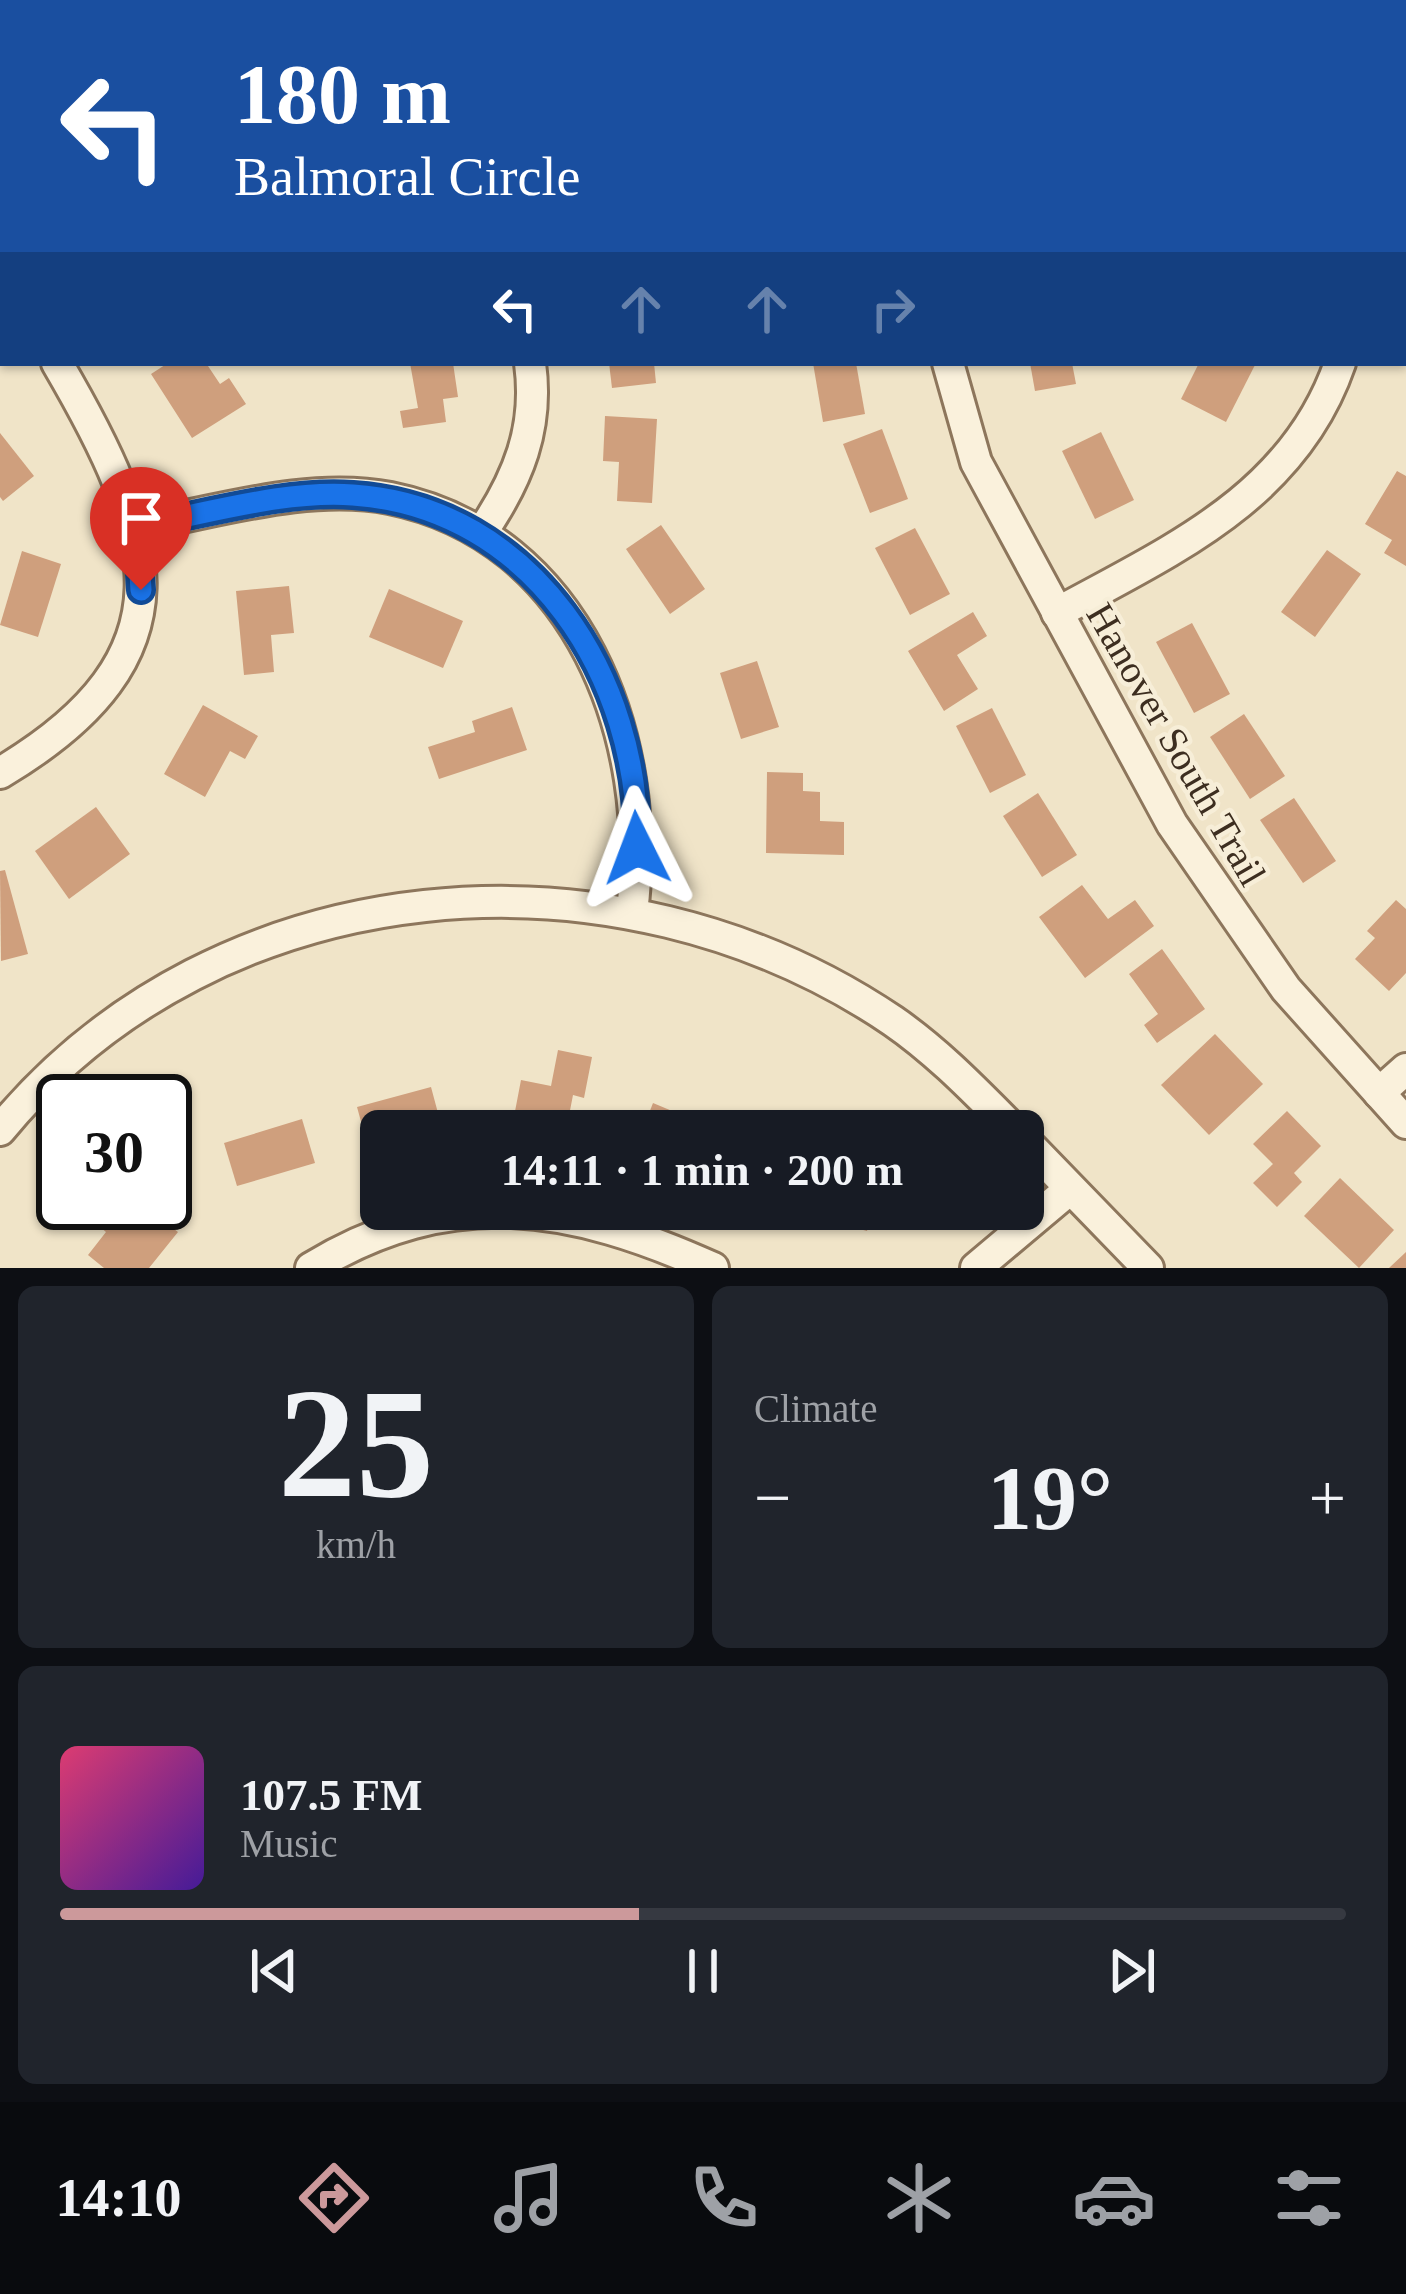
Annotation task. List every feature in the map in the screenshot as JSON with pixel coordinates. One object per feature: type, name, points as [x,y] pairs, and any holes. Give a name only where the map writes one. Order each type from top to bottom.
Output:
[{"type":"street","points":[[0,773],[63,732],[107,684],[124,652],[141,590],[137,526],[96,429],[59,366]]},
{"type":"street","points":[[482,532],[520,466],[530,429],[530,366]]},
{"type":"street","name":"Hanover South Trail","points":[[949,366],[976,462],[1172,824],[1225,908],[1286,989],[1406,1124]]},
{"type":"street","points":[[1057,614],[1205,532],[1262,488],[1317,415],[1339,366]]},
{"type":"street","points":[[137,526],[299,497],[347,494],[428,509],[482,532],[538,579],[570,619],[603,676],[632,770],[638,819],[632,912]]},
{"type":"street","points":[[0,1130],[80,1054],[146,1003],[285,937],[409,906],[476,900],[632,912],[726,937],[837,987],[919,1040],[993,1110]]},
{"type":"street","points":[[1379,1093],[1406,1070]]},
{"type":"street","points":[[1044,1161],[1148,1268]]},
{"type":"street","points":[[976,1268],[1070,1189]]},
{"type":"street","points":[[311,1268],[356,1243],[408,1225],[490,1211],[562,1215],[616,1227],[710,1268]]},
{"type":"building","points":[[163,366],[208,366],[220,384],[229,378],[246,404],[192,438],[151,374]]},
{"type":"building","points":[[411,366],[453,366],[458,397],[443,399],[446,422],[403,428],[400,411],[418,408]]},
{"type":"building","points":[[609,366],[654,366],[656,383],[612,388]]},
{"type":"building","points":[[814,366],[857,366],[865,414],[823,422]]},
{"type":"building","points":[[1031,366],[1073,366],[1076,384],[1035,391]]},
{"type":"building","points":[[1198,366],[1254,366],[1226,422],[1181,399]]},
{"type":"building","points":[[605,416],[657,419],[652,503],[617,501],[619,462],[603,461]]},
{"type":"building","points":[[882,429],[908,499],[870,513],[843,444]]},
{"type":"building","points":[[1101,432],[1134,500],[1095,519],[1062,451]]},
{"type":"building","points":[[0,433],[34,476],[3,501],[0,497]]},
{"type":"building","points":[[1397,471],[1406,476],[1406,566],[1384,553],[1392,540],[1365,524]]},
{"type":"building","points":[[661,525],[705,589],[670,614],[626,549]]},
{"type":"building","points":[[915,528],[950,594],[910,615],[875,548]]},
{"type":"building","points":[[1327,550],[1361,574],[1315,637],[1281,612]]},
{"type":"building","points":[[22,551],[61,564],[38,637],[0,625]]},
{"type":"building","points":[[289,586],[294,633],[271,635],[274,672],[244,675],[236,591]]},
{"type":"building","points":[[389,589],[463,621],[443,668],[369,637]]},
{"type":"building","points":[[973,612],[987,636],[957,655],[978,689],[944,711],[908,651]]},
{"type":"building","points":[[1192,623],[1230,694],[1194,713],[1156,642]]},
{"type":"building","points":[[757,661],[779,727],[741,739],[720,673]]},
{"type":"building","points":[[203,705],[258,736],[245,759],[230,751],[205,797],[164,774]]},
{"type":"building","points":[[512,707],[527,750],[439,779],[428,747],[475,732],[472,721]]},
{"type":"building","points":[[992,708],[1026,775],[990,793],[956,726]]},
{"type":"building","points":[[1244,714],[1285,776],[1250,799],[1210,737]]},
{"type":"building","points":[[767,772],[803,773],[803,791],[820,792],[820,821],[844,822],[844,855],[766,853]]},
{"type":"building","points":[[1038,793],[1077,855],[1042,877],[1003,816]]},
{"type":"building","points":[[1294,798],[1336,861],[1303,883],[1260,820]]},
{"type":"building","points":[[96,807],[130,854],[69,899],[35,851]]},
{"type":"building","points":[[5,870],[28,954],[1,961],[0,871]]},
{"type":"building","points":[[1082,885],[1108,919],[1135,900],[1154,926],[1085,978],[1039,917]]},
{"type":"building","points":[[1396,900],[1406,909],[1406,973],[1389,991],[1355,959],[1375,938],[1367,931]]},
{"type":"building","points":[[1162,949],[1205,1009],[1157,1043],[1144,1025],[1158,1014],[1129,974]]},
{"type":"building","points":[[1215,1034],[1263,1084],[1209,1135],[1161,1085]]},
{"type":"building","points":[[558,1050],[592,1057],[584,1098],[573,1095],[570,1110],[515,1110],[521,1080],[551,1086]]},
{"type":"building","points":[[431,1087],[437,1110],[360,1110],[360,1118],[357,1107]]},
{"type":"building","points":[[1287,1111],[1321,1146],[1294,1173],[1302,1182],[1277,1207],[1253,1183],[1273,1164],[1253,1144]]},
{"type":"building","points":[[302,1119],[315,1163],[237,1186],[224,1143]]},
{"type":"building","points":[[1340,1178],[1394,1230],[1359,1268],[1304,1216]]},
{"type":"building","points":[[106,1232],[178,1232],[149,1268],[104,1268],[88,1255]]},
{"type":"building","points":[[1406,1252],[1406,1268],[1389,1268]]},
{"type":"route","points":[[141,590],[137,526],[299,497],[347,494],[388,498],[448,514],[482,532],[538,579],[570,619],[603,676],[632,770],[637,848]]}]
